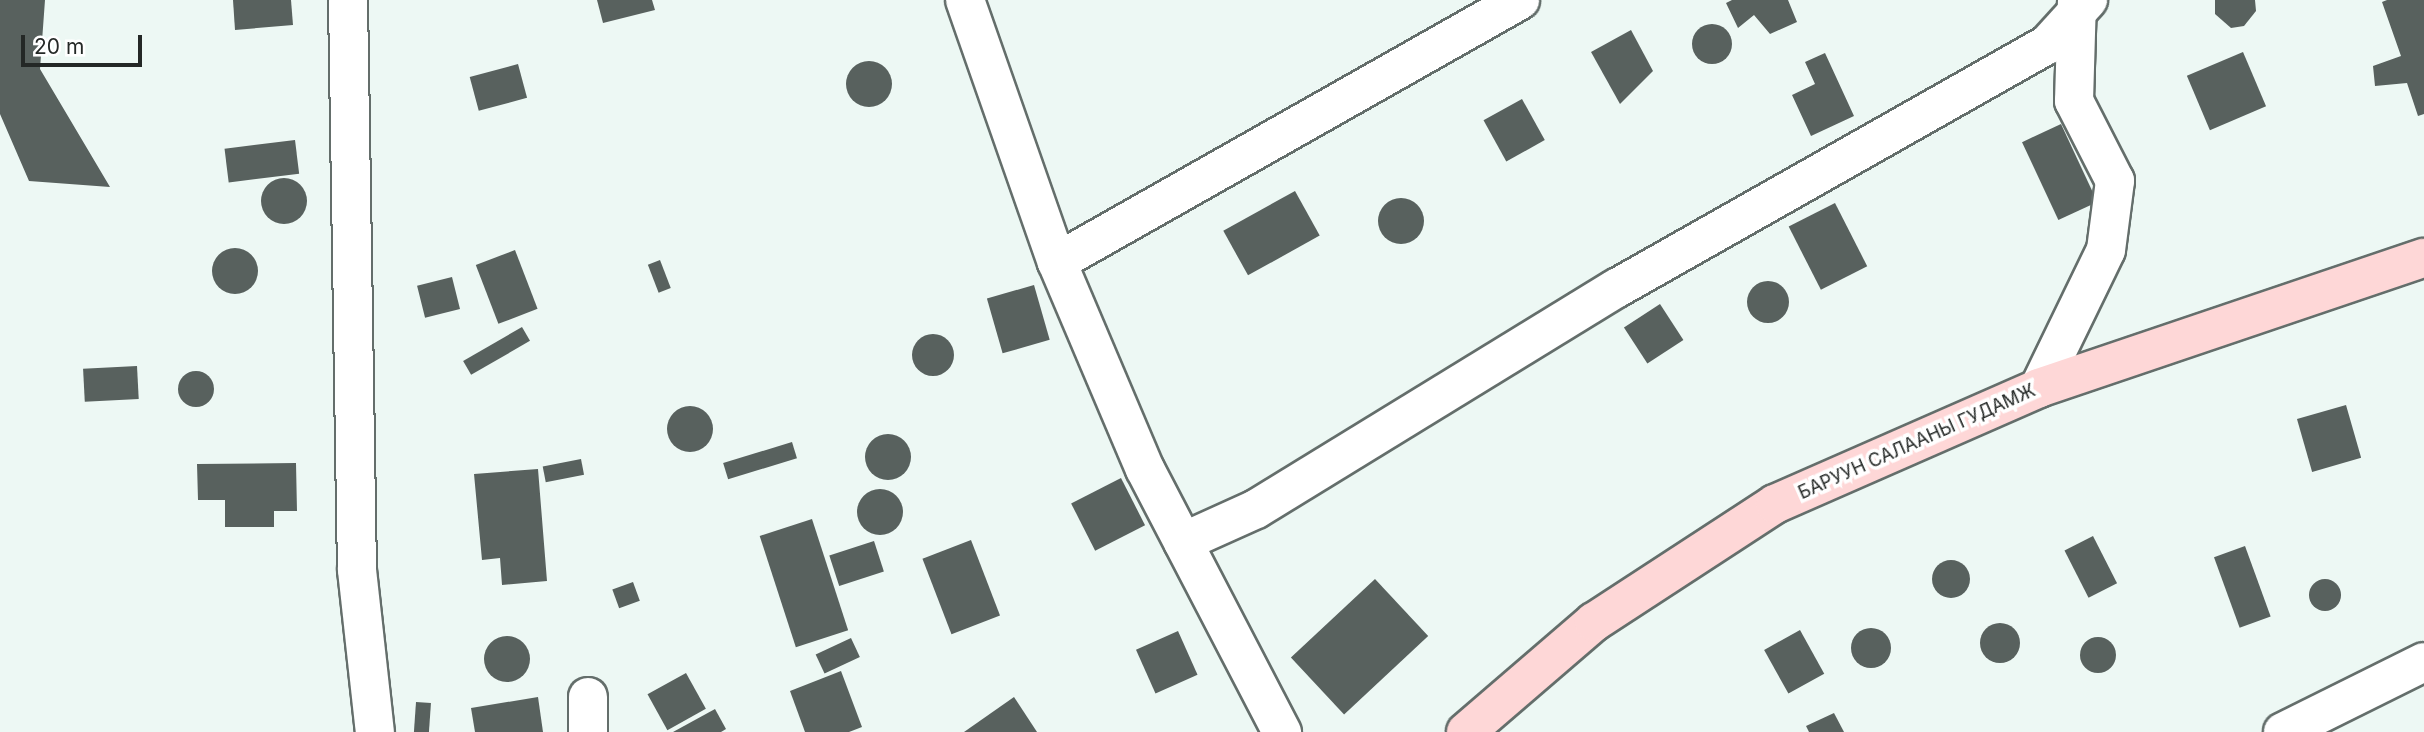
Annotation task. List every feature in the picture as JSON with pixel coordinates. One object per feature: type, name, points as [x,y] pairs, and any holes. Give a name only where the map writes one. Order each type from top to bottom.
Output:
[{"type":"main road","name":"БАРУУН САЛААНЫ ГУДАМЖ","points":[[1466,732],[1594,622],[1775,504],[2039,388],[2424,258]]},
{"type":"street","points":[[348,0],[357,570],[376,732]]},
{"type":"street","points":[[965,0],[1057,262],[1145,469],[1282,732]]},
{"type":"street","points":[[1057,262],[1520,0]]},
{"type":"street","points":[[1183,542],[1256,509],[1617,288],[2047,45],[2082,2]]},
{"type":"street","points":[[2039,388],[2106,250],[2115,181],[2074,101],[2082,2]]},
{"type":"street","points":[[2283,732],[2424,662]]},
{"type":"building","points":[[0,0],[45,0],[40,69],[110,187],[29,181],[0,114]]},
{"type":"building","points":[[233,0],[291,0],[293,25],[235,30]]},
{"type":"building","points":[[597,0],[652,0],[655,10],[603,23]]},
{"type":"building","points":[[1732,0],[1788,0],[1797,22],[1770,34],[1754,15],[1738,28],[1726,3]]},
{"type":"building","points":[[2215,0],[2255,0],[2256,11],[2244,26],[2231,28],[2215,14]]},
{"type":"building","points":[[2424,0],[2424,114],[2418,116],[2407,83],[2375,86],[2373,66],[2401,56],[2382,2]]},
{"type":"building","points":[[1712,24],[1726,30],[1732,44],[1726,58],[1712,64],[1698,58],[1692,44],[1698,30]]},
{"type":"building","points":[[1631,30],[1653,71],[1620,104],[1591,52]]},
{"type":"building","points":[[2243,52],[2266,106],[2210,130],[2187,76]]},
{"type":"building","points":[[1825,53],[1854,116],[1811,136],[1792,95],[1815,84],[1805,62]]},
{"type":"building","points":[[869,61],[885,68],[892,84],[885,100],[869,107],[853,100],[846,84],[853,68]]},
{"type":"building","points":[[518,64],[527,98],[479,111],[470,77]]},
{"type":"building","points":[[1522,99],[1545,140],[1506,161],[1484,120]]},
{"type":"building","points":[[2061,124],[2097,202],[2058,220],[2022,142]]},
{"type":"building","points":[[295,140],[299,174],[229,182],[225,149]]},
{"type":"building","points":[[284,178],[300,185],[307,201],[300,217],[284,224],[268,217],[261,201],[268,185]]},
{"type":"building","points":[[1295,191],[1320,236],[1248,275],[1223,231]]},
{"type":"building","points":[[1401,198],[1417,205],[1424,221],[1417,237],[1401,244],[1385,237],[1378,221],[1385,205]]},
{"type":"building","points":[[1835,203],[1867,266],[1821,290],[1789,227]]},
{"type":"building","points":[[235,248],[251,255],[258,271],[251,287],[235,294],[219,287],[212,271],[219,255]]},
{"type":"building","points":[[515,250],[538,309],[498,324],[476,265]]},
{"type":"building","points":[[660,260],[671,288],[659,293],[648,265]]},
{"type":"building","points":[[452,277],[460,309],[425,318],[417,286]]},
{"type":"building","points":[[1768,281],[1783,287],[1789,302],[1783,317],[1768,323],[1753,317],[1747,302],[1753,287]]},
{"type":"building","points":[[1034,285],[1050,340],[1003,353],[987,299]]},
{"type":"building","points":[[1660,304],[1683,340],[1647,363],[1624,327]]},
{"type":"building","points":[[522,327],[530,341],[471,375],[463,361]]},
{"type":"building","points":[[933,334],[948,340],[954,355],[948,370],[933,376],[918,370],[912,355],[918,340]]},
{"type":"building","points":[[137,366],[139,399],[85,402],[83,369]]},
{"type":"building","points":[[196,371],[208,377],[214,389],[208,401],[196,407],[184,401],[178,389],[184,377]]},
{"type":"building","points":[[2346,405],[2361,458],[2312,472],[2297,419]]},
{"type":"building","points":[[690,406],[706,413],[713,429],[706,445],[690,452],[674,445],[667,429],[674,413]]},
{"type":"building","points":[[888,434],[904,441],[911,457],[904,473],[888,480],[872,473],[865,457],[872,441]]},
{"type":"building","points":[[792,442],[797,458],[728,479],[723,463]]},
{"type":"building","points":[[581,459],[584,475],[546,482],[543,466]]},
{"type":"building","points":[[296,463],[297,511],[274,511],[274,527],[225,527],[225,500],[198,500],[197,464]]},
{"type":"building","points":[[538,469],[547,581],[502,585],[500,558],[482,560],[474,474]]},
{"type":"building","points":[[1121,478],[1145,525],[1095,551],[1071,503]]},
{"type":"building","points":[[880,489],[896,496],[903,512],[896,528],[880,535],[864,528],[857,512],[864,496]]},
{"type":"building","points":[[812,519],[848,630],[796,647],[760,536]]},
{"type":"building","points":[[2093,536],[2117,583],[2089,598],[2064,551]]},
{"type":"building","points":[[971,540],[1000,616],[951,634],[922,559]]},
{"type":"building","points":[[874,541],[884,571],[839,586],[829,556]]},
{"type":"building","points":[[2245,546],[2271,616],[2240,628],[2214,557]]},
{"type":"building","points":[[1951,560],[1964,566],[1970,579],[1964,592],[1951,598],[1938,592],[1932,579],[1938,566]]},
{"type":"building","points":[[1375,579],[1428,636],[1344,714],[1291,657]]},
{"type":"building","points":[[2325,579],[2337,583],[2341,595],[2337,607],[2325,611],[2313,607],[2309,595],[2313,583]]},
{"type":"building","points":[[633,582],[640,601],[619,608],[612,590]]},
{"type":"building","points":[[2000,623],[2014,629],[2020,643],[2014,657],[2000,663],[1986,657],[1980,643],[1986,629]]},
{"type":"building","points":[[1871,628],[1879,629],[1885,634],[1890,640],[1890,656],[1885,662],[1879,667],[1871,668],[1863,667],[1857,662],[1852,656],[1851,648],[1852,640],[1857,634],[1863,629]]},
{"type":"building","points":[[1800,630],[1824,674],[1788,694],[1764,650]]},
{"type":"building","points":[[1178,631],[1198,675],[1156,694],[1136,650]]},
{"type":"building","points":[[507,636],[523,643],[530,659],[523,675],[507,682],[491,675],[484,659],[491,643]]},
{"type":"building","points":[[2098,637],[2111,642],[2116,655],[2111,668],[2098,673],[2085,668],[2080,655],[2085,642]]},
{"type":"building","points":[[851,638],[860,657],[825,674],[816,654]]},
{"type":"building","points":[[841,671],[862,727],[849,732],[805,732],[790,691]]},
{"type":"building","points":[[686,673],[706,709],[667,730],[648,694]]},
{"type":"building","points":[[538,697],[543,732],[475,732],[471,708]]},
{"type":"building","points":[[1014,697],[1037,732],[964,732]]},
{"type":"building","points":[[416,702],[431,703],[429,732],[414,732]]},
{"type":"building","points":[[715,709],[726,729],[721,732],[673,732]]},
{"type":"building","points":[[1834,713],[1844,732],[1809,732],[1806,726]]}]
